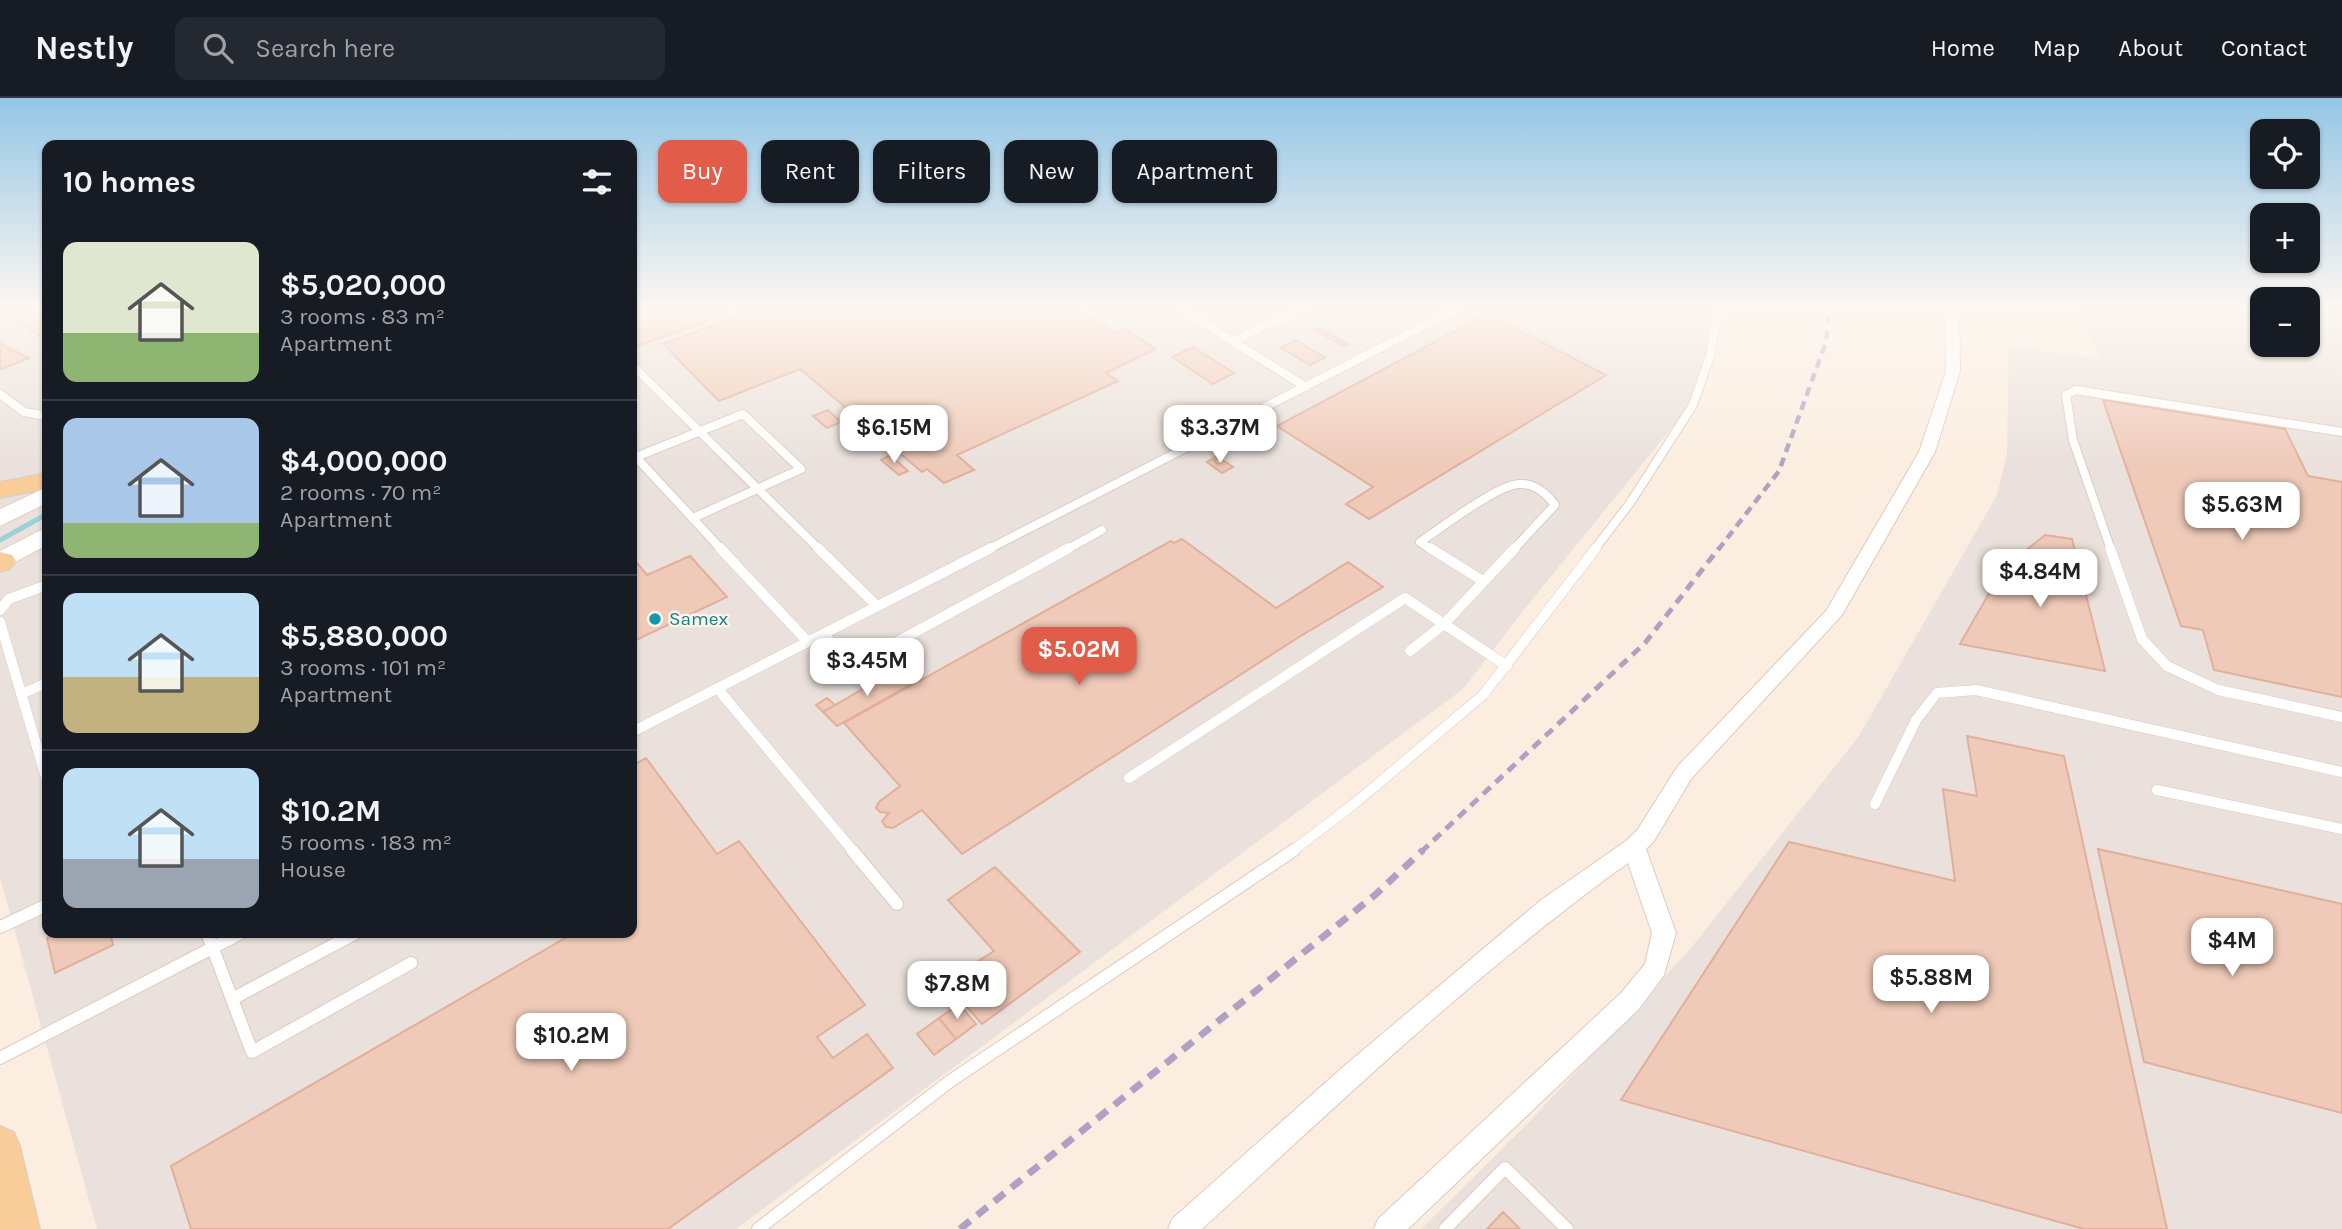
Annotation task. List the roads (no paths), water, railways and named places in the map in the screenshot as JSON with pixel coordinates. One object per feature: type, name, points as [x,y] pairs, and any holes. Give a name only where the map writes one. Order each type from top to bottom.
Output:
[{"type":"main road","points":[[0,490],[42,482]]},
{"type":"main road","points":[[0,519],[42,497]]},
{"type":"main road","points":[[1,562],[42,538]]},
{"type":"main road","points":[[0,1146],[19,1229]]},
{"type":"street","points":[[1182,1229],[1352,1075],[1549,907],[1634,847],[1646,835],[1684,773],[1833,615],[1927,452],[1953,371],[1953,360]]},
{"type":"street","points":[[1388,1229],[1630,1001],[1656,968],[1664,933],[1634,847]]},
{"type":"lane","points":[[1263,360],[1306,387]]},
{"type":"lane","points":[[637,729],[1358,360]]},
{"type":"lane","points":[[758,1229],[949,1082],[1273,866],[1354,804],[1483,695],[1630,503],[1693,405],[1707,360]]},
{"type":"lane","points":[[637,370],[877,606]]},
{"type":"lane","points":[[2342,432],[2076,390],[2066,395],[2073,440],[2142,639],[2167,666],[2218,690],[2342,717]]},
{"type":"lane","points":[[0,394],[24,412],[42,415]]},
{"type":"lane","points":[[637,454],[743,414],[801,469],[693,518]]},
{"type":"lane","points":[[637,458],[808,642]]},
{"type":"lane","points":[[1410,651],[1444,624],[1555,505],[1548,494],[1529,483],[1515,482],[1420,542],[1483,582]]},
{"type":"lane","points":[[824,634],[853,666],[1102,530]]},
{"type":"lane","points":[[0,610],[9,599],[42,586]]},
{"type":"lane","points":[[1129,778],[1405,598],[1507,666]]},
{"type":"lane","points":[[0,622],[42,764]]},
{"type":"lane","points":[[21,694],[42,685]]},
{"type":"lane","points":[[717,688],[897,904]]},
{"type":"lane","points":[[1875,804],[1916,720],[1937,693],[1976,690],[2342,772]]},
{"type":"lane","points":[[2157,790],[2342,829]]},
{"type":"lane","points":[[0,927],[42,907]]},
{"type":"lane","points":[[209,938],[252,1052],[411,963]]},
{"type":"lane","points":[[0,1058],[231,938]]},
{"type":"lane","points":[[232,999],[347,938]]},
{"type":"lane","points":[[1446,1229],[1505,1168],[1567,1229]]},
{"type":"waterway","points":[[0,540],[42,517]]},
{"type":"railway","points":[[1718,550],[1779,471],[1820,360]]},
{"type":"railway","points":[[1421,852],[1645,643],[1719,548]]},
{"type":"railway","points":[[960,1229],[1375,895],[1423,850]]},
{"type":"place","name":"Samex","points":[[655,619]]}]
